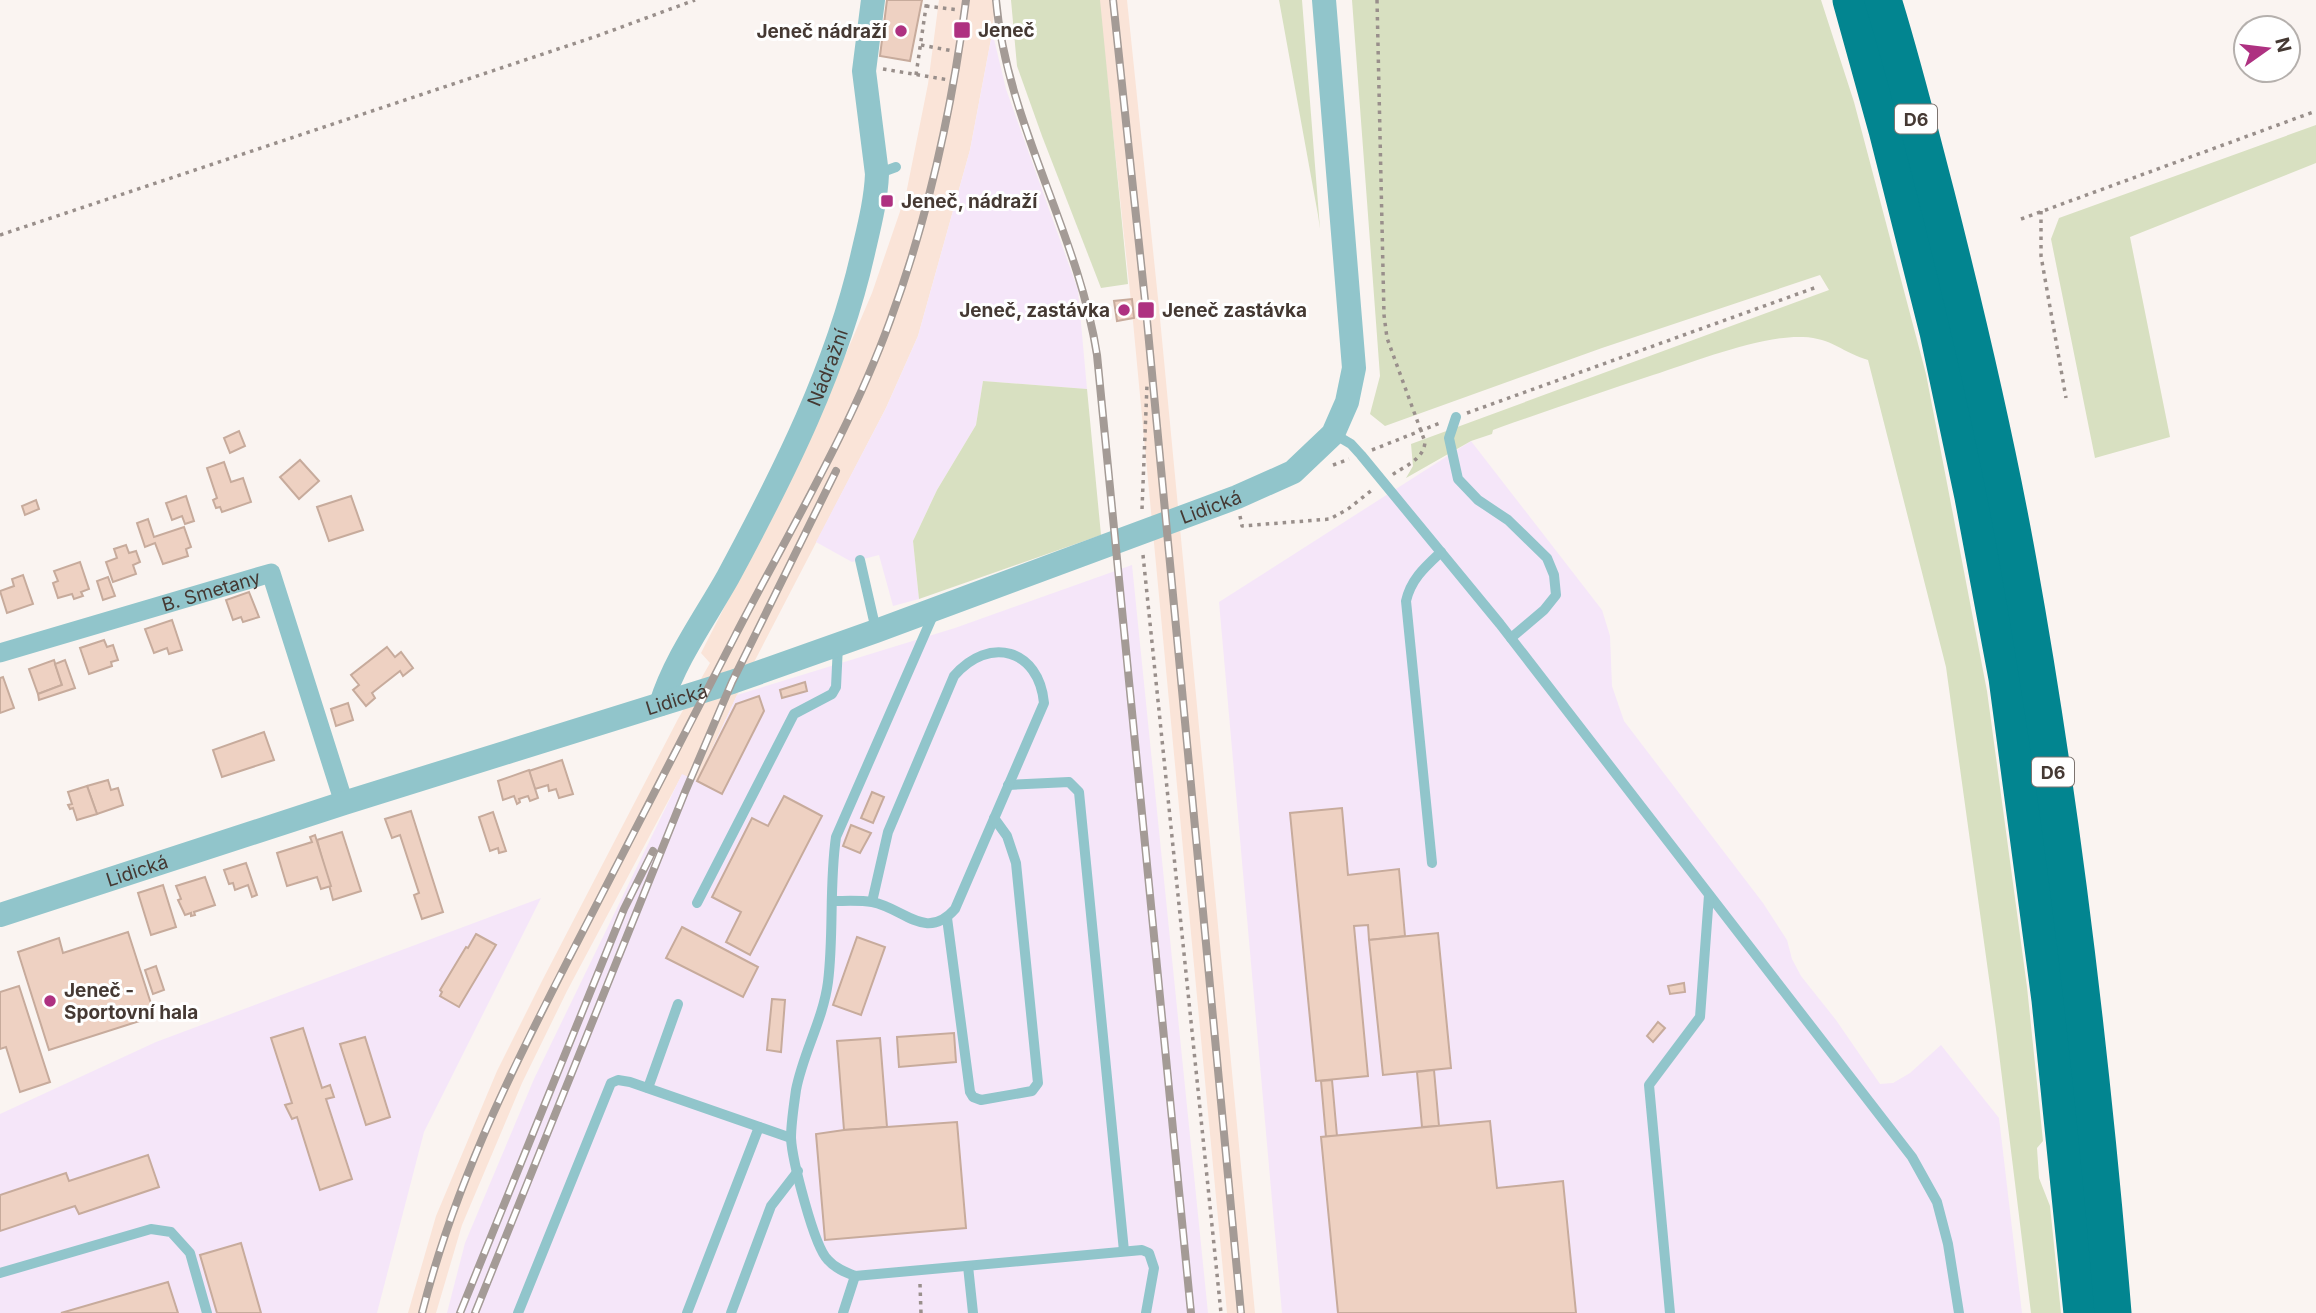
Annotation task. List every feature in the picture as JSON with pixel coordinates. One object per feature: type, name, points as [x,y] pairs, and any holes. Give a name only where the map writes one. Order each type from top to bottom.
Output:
[{"type":"highway","name":"D6","points":[[1851,0],[1938,332],[2007,678],[2050,1000],[2082,1313]]},
{"type":"highway","name":"D6","points":[[1884,0],[1970,329],[2020,571],[2053,776],[2074,930],[2113,1313]]},
{"type":"street","name":"Nádražní","points":[[661,704],[670,677],[775,491],[819,390],[851,302],[870,222],[886,170],[864,66],[873,0]]},
{"type":"street","points":[[1324,0],[1354,368],[1348,402],[1333,434]]},
{"type":"street","name":"Lidická","points":[[0,915],[838,645],[1237,497],[1293,472],[1333,434]]},
{"type":"street","name":"B. Smetany","points":[[0,653],[271,573],[344,803]]},
{"type":"lane","points":[[1456,417],[1449,438],[1458,480],[1478,500],[1508,520],[1547,558],[1554,575],[1556,595],[1544,610],[1511,638]]},
{"type":"lane","points":[[1333,434],[1351,444],[1511,638],[1912,1157],[1937,1202],[1948,1244],[1959,1313]]},
{"type":"lane","points":[[1432,863],[1406,601],[1409,587],[1441,552]]},
{"type":"lane","points":[[860,560],[876,631]]},
{"type":"lane","points":[[936,609],[836,837],[828,981],[822,1012],[797,1088],[791,1138],[814,1236],[826,1259],[839,1270],[855,1276],[1142,1250],[1149,1253],[1154,1268],[1146,1313]]},
{"type":"lane","points":[[698,903],[794,714],[832,694],[836,687],[838,645]]},
{"type":"lane","points":[[833,901],[872,902],[926,924],[937,924],[955,909],[1044,703],[1042,686],[1031,666],[1014,654],[994,652],[965,663],[954,676],[888,832],[872,902]]},
{"type":"lane","points":[[1008,785],[1069,782],[1079,792],[1124,1251]]},
{"type":"lane","points":[[947,918],[970,1092],[973,1097],[981,1100],[1032,1091],[1038,1083],[1016,863],[1007,836],[994,818]]},
{"type":"lane","points":[[1670,1313],[1649,1085],[1700,1017],[1709,895]]},
{"type":"lane","points":[[648,1088],[678,1004]]},
{"type":"lane","points":[[518,1313],[607,1087],[611,1083],[618,1080],[648,1088],[791,1138]]},
{"type":"lane","points":[[687,1313],[759,1127]]},
{"type":"lane","points":[[731,1313],[771,1206],[799,1171]]},
{"type":"lane","points":[[0,1273],[151,1229],[171,1232],[190,1253],[207,1313]]},
{"type":"lane","points":[[968,1266],[973,1313]]},
{"type":"lane","points":[[843,1313],[855,1276]]},
{"type":"path","points":[[0,235],[597,36],[695,0]]},
{"type":"path","points":[[916,75],[927,0]]},
{"type":"path","points":[[926,6],[959,10]]},
{"type":"path","points":[[920,45],[953,51]]},
{"type":"path","points":[[864,66],[949,80]]},
{"type":"path","points":[[2021,219],[2316,111]]},
{"type":"path","points":[[2041,211],[2041,256],[2066,398]]},
{"type":"path","points":[[1420,430],[1817,287]]},
{"type":"path","points":[[1147,385],[1141,533],[1221,1313]]},
{"type":"path","points":[[919,1270],[921,1313]]},
{"type":"shaded area","points":[[939,0],[996,0],[970,150],[918,336],[886,408],[737,695],[697,781],[682,775],[567,991],[522,1083],[462,1225],[436,1313],[408,1313],[436,1216],[497,1071],[678,719],[710,663],[701,653],[806,447],[872,293],[906,194],[928,84]]},
{"type":"shaded area","points":[[1099,0],[1127,0],[1255,1313],[1227,1313],[1132,311]]},
{"type":"shaded area","points":[[991,39],[994,39],[1006,89],[1078,290],[1087,389],[983,381],[976,425],[937,490],[913,541],[919,599],[893,606],[879,555],[852,562],[816,542],[886,408],[918,336],[970,150]]},
{"type":"shaded area","points":[[1471,441],[1602,610],[1610,636],[1612,686],[1624,721],[1763,903],[1787,940],[1792,959],[1801,976],[1836,1020],[1880,1084],[1893,1083],[1910,1073],[1941,1045],[1999,1118],[2022,1313],[1282,1313],[1219,602]]},
{"type":"shaded area","points":[[1132,565],[1208,1313],[447,1313],[465,1243],[534,1079],[682,774],[697,781],[737,695],[955,628]]},
{"type":"shaded area","points":[[541,898],[424,1132],[377,1313],[0,1313],[0,1114],[156,1042]]},
{"type":"green space","points":[[1011,0],[1100,0],[1128,284],[1101,288],[1017,66]]},
{"type":"green space","points":[[1279,0],[1302,0],[1320,229],[1318,215]]},
{"type":"green space","points":[[1352,0],[1821,0],[1854,102],[1926,374],[1987,691],[2027,987],[2043,1141],[2037,1148],[2039,1178],[2050,1206],[2061,1313],[2031,1313],[1996,1029],[1946,667],[1868,360],[1813,338],[1786,338],[1748,345],[1493,430],[1492,434],[1471,441],[1406,478],[1413,466],[1411,444],[1829,290],[1820,275],[1602,348],[1385,426],[1370,414],[1380,376]]},
{"type":"green space","points":[[2316,125],[2316,163],[2130,237],[2170,437],[2095,458],[2051,239],[2059,218]]},
{"type":"green space","points":[[983,381],[1087,389],[1101,535],[919,599],[913,541],[937,490],[976,425]]},
{"type":"building","name":"Jeneč nádraží","points":[[887,0],[922,0],[910,61],[880,56]]},
{"type":"building","name":"Jeneč, zastávka","points":[[1132,299],[1134,318],[1117,321],[1114,301]]},
{"type":"building","points":[[239,431],[245,446],[230,453],[224,438]]},
{"type":"building","points":[[300,460],[319,481],[299,499],[280,477]]},
{"type":"building","points":[[224,462],[231,482],[243,478],[251,502],[222,512],[220,507],[216,508],[213,500],[217,498],[207,468]]},
{"type":"building","points":[[186,496],[194,521],[185,524],[182,516],[172,520],[166,503]]},
{"type":"building","points":[[351,496],[363,530],[329,541],[317,507]]},
{"type":"building","points":[[36,500],[39,509],[25,515],[22,506]]},
{"type":"building","points":[[148,519],[154,537],[184,527],[191,547],[186,549],[188,556],[163,564],[155,543],[145,547],[137,523]]},
{"type":"building","points":[[126,545],[129,553],[136,551],[140,562],[133,565],[136,574],[113,582],[106,562],[117,558],[114,549]]},
{"type":"building","points":[[80,562],[89,589],[81,592],[83,596],[74,599],[72,594],[58,598],[53,583],[58,581],[54,571]]},
{"type":"building","points":[[23,575],[33,604],[7,613],[0,591],[14,586],[12,579]]},
{"type":"building","points":[[108,577],[115,596],[103,600],[97,581]]},
{"type":"building","points":[[249,592],[259,617],[243,622],[241,617],[233,620],[226,600]]},
{"type":"building","points":[[172,620],[182,650],[169,654],[167,648],[154,653],[145,629]]},
{"type":"building","points":[[104,640],[107,647],[113,645],[118,660],[111,662],[112,666],[89,674],[80,648]]},
{"type":"building","points":[[387,647],[395,657],[401,652],[413,668],[403,676],[400,671],[372,693],[375,698],[366,706],[353,690],[359,685],[351,675]]},
{"type":"building","points":[[54,660],[62,685],[38,694],[29,669]]},
{"type":"building","points":[[65,660],[75,688],[39,700],[38,694],[62,685],[55,664]]},
{"type":"building","points":[[3,677],[14,708],[0,713],[0,678]]},
{"type":"building","points":[[805,682],[807,691],[782,698],[780,690]]},
{"type":"building","points":[[759,696],[764,711],[722,794],[697,781],[736,704]]},
{"type":"building","points":[[348,703],[353,720],[336,726],[331,709]]},
{"type":"building","points":[[264,732],[274,760],[222,777],[213,750]]},
{"type":"building","points":[[562,760],[573,794],[559,798],[556,789],[549,791],[548,785],[535,789],[529,771]]},
{"type":"building","points":[[529,770],[538,798],[530,801],[528,796],[519,799],[517,804],[514,796],[503,800],[498,781]]},
{"type":"building","points":[[108,780],[111,790],[118,788],[123,805],[97,814],[87,786]]},
{"type":"building","points":[[87,786],[97,814],[77,820],[73,808],[70,809],[68,805],[72,804],[68,792]]},
{"type":"building","points":[[872,792],[884,797],[873,823],[861,818]]},
{"type":"building","points":[[784,796],[822,816],[750,955],[726,942],[741,912],[712,897],[752,818],[768,826]]},
{"type":"building","points":[[1342,808],[1348,875],[1399,869],[1405,936],[1369,940],[1368,925],[1354,926],[1368,1076],[1316,1081],[1290,813]]},
{"type":"building","points":[[411,811],[443,912],[422,919],[414,895],[419,893],[400,835],[392,838],[385,819]]},
{"type":"building","points":[[493,812],[506,851],[499,853],[498,848],[490,851],[479,817]]},
{"type":"building","points":[[851,825],[871,833],[860,853],[843,846]]},
{"type":"building","points":[[342,832],[361,891],[333,900],[317,840]]},
{"type":"building","points":[[315,835],[331,886],[321,889],[317,877],[287,886],[277,853],[312,842],[310,837]]},
{"type":"building","points":[[246,863],[257,895],[252,897],[248,885],[235,890],[233,883],[229,884],[224,870]]},
{"type":"building","points":[[205,877],[215,905],[194,912],[195,915],[185,915],[178,900],[181,899],[176,886]]},
{"type":"building","points":[[163,885],[176,927],[151,935],[138,893]]},
{"type":"building","points":[[682,927],[758,967],[743,997],[666,958]]},
{"type":"building","points":[[128,932],[155,1016],[49,1050],[18,952],[59,938],[63,953]]},
{"type":"building","points":[[1438,933],[1451,1068],[1383,1075],[1369,940]]},
{"type":"building","points":[[476,934],[496,945],[459,1007],[440,996],[440,990]]},
{"type":"building","points":[[857,937],[885,947],[861,1015],[833,1005]]},
{"type":"building","points":[[156,966],[164,990],[153,994],[145,970]]},
{"type":"building","points":[[1684,983],[1685,992],[1670,994],[1668,986]]},
{"type":"building","points":[[19,986],[50,1082],[20,1092],[6,1047],[0,1049],[0,992]]},
{"type":"building","points":[[772,999],[785,1000],[781,1052],[767,1050]]},
{"type":"building","points":[[1658,1022],[1665,1028],[1653,1042],[1647,1036]]},
{"type":"building","points":[[303,1028],[322,1088],[330,1085],[334,1097],[326,1099],[352,1179],[320,1190],[297,1117],[292,1119],[285,1105],[292,1103],[271,1038]]},
{"type":"building","points":[[954,1033],[956,1062],[899,1067],[897,1037]]},
{"type":"building","points":[[365,1037],[390,1117],[366,1125],[340,1044]]},
{"type":"building","points":[[880,1038],[887,1127],[844,1130],[837,1041]]},
{"type":"building","points":[[1434,1070],[1439,1126],[1422,1127],[1417,1072]]},
{"type":"building","points":[[1332,1080],[1337,1136],[1326,1137],[1321,1081]]},
{"type":"building","points":[[1490,1121],[1497,1188],[1563,1181],[1576,1313],[1338,1313],[1321,1137]]},
{"type":"building","points":[[957,1122],[966,1228],[825,1240],[816,1134]]},
{"type":"building","points":[[148,1155],[159,1187],[79,1214],[75,1206],[0,1231],[0,1195],[66,1173],[69,1181]]},
{"type":"building","points":[[241,1243],[261,1313],[217,1313],[200,1255]]},
{"type":"building","points":[[168,1282],[178,1313],[61,1313]]},
{"type":"railway","points":[[422,1313],[437,1258],[476,1152],[523,1049],[837,442],[874,362],[904,282],[927,203],[954,82],[966,0]]},
{"type":"railway","points":[[996,0],[1003,46],[1014,90],[1075,265],[1097,355],[1191,1313]]},
{"type":"railway","points":[[1113,0],[1146,310],[1241,1313]]},
{"type":"railway","points":[[475,1313],[732,682],[836,471]]},
{"type":"railway","points":[[460,1313],[624,909],[653,851]]},
{"type":"place","name":"Jeneč","points":[[962,30]]},
{"type":"place","name":"Jeneč nádraží","points":[[901,31]]},
{"type":"place","name":"Jeneč, nádraží","points":[[887,201]]},
{"type":"place","name":"Jeneč, zastávka","points":[[1124,310]]},
{"type":"place","name":"Jeneč zastávka","points":[[1146,310]]},
{"type":"place","name":"Jeneč - Sportovní hala","points":[[50,1001]]}]
